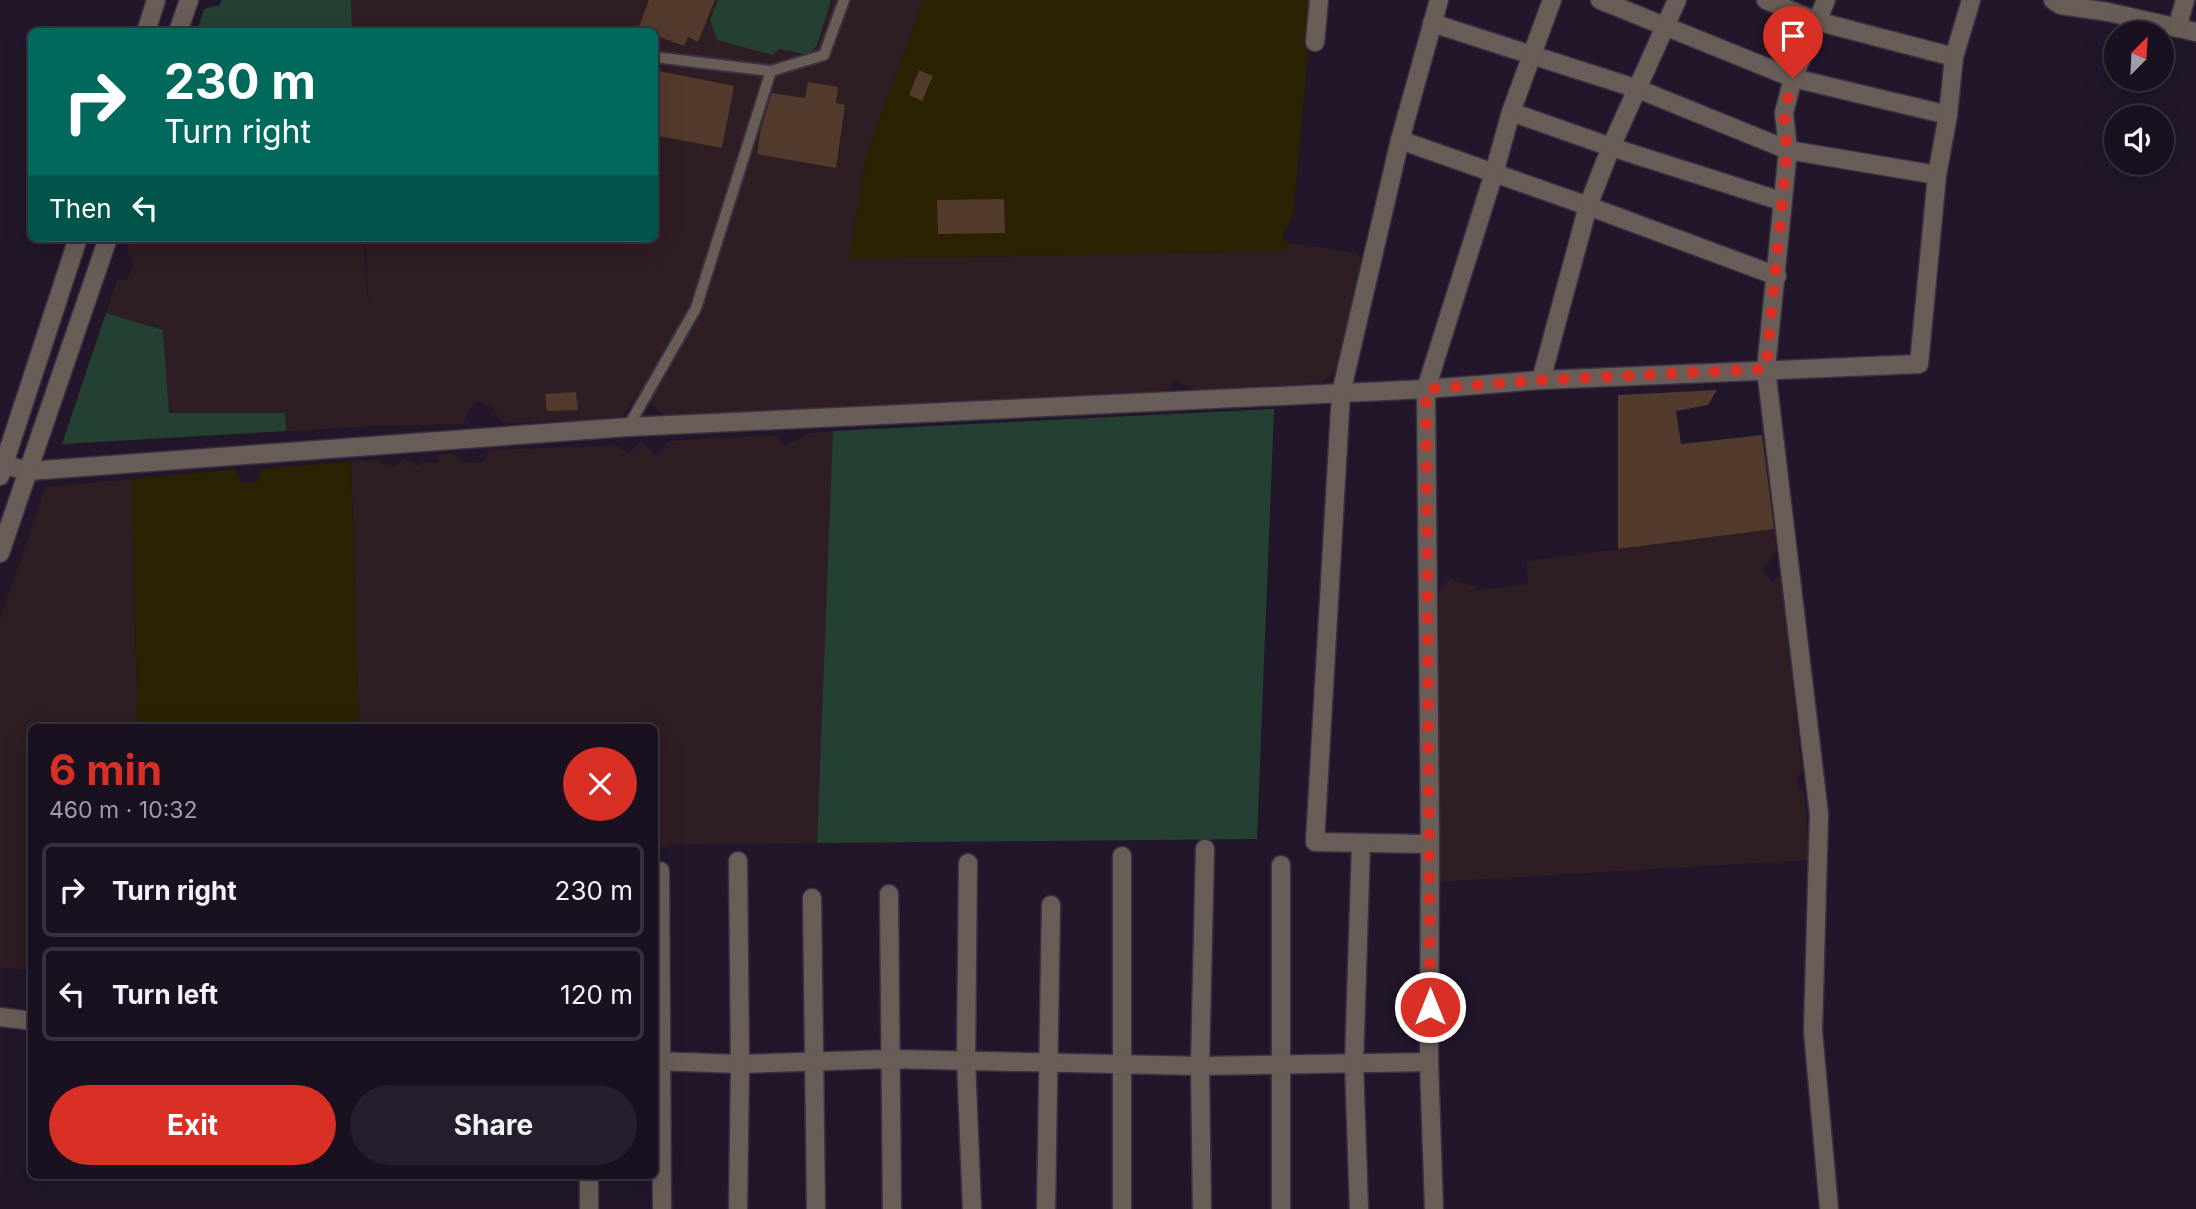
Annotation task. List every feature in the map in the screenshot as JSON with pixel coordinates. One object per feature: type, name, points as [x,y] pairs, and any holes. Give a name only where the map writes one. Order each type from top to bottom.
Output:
[{"type":"street","points":[[147,28],[156,0]]},
{"type":"street","points":[[179,28],[189,0]]},
{"type":"street","points":[[1315,42],[1319,0]]},
{"type":"street","points":[[1430,844],[1315,842],[1341,393],[1400,140],[1438,0]]},
{"type":"street","points":[[1434,1209],[1429,1062],[1426,389],[1511,111],[1552,0]]},
{"type":"street","points":[[1600,0],[1793,78],[1948,115]]},
{"type":"street","points":[[1541,380],[1588,206],[1611,147],[1677,0]]},
{"type":"street","points":[[1766,0],[1815,21],[1954,57]]},
{"type":"street","points":[[1826,0],[1793,78],[1784,113],[1787,150],[1766,369],[1819,814],[1813,1031],[1829,1209]]},
{"type":"street","points":[[2053,0],[2062,5],[2110,6],[2196,32]]},
{"type":"street","points":[[2177,28],[2185,0]]},
{"type":"street","points":[[77,242],[1,469],[29,471],[628,427],[1426,389],[1541,380],[1766,369],[1919,364],[1937,175],[1948,115],[1954,57],[1969,1]]},
{"type":"street","points":[[1432,23],[1638,89],[1787,150],[1937,175]]},
{"type":"street","points":[[1511,111],[1611,147],[1782,201]]},
{"type":"street","points":[[1400,140],[1777,276]]},
{"type":"street","points":[[0,553],[107,242]]},
{"type":"street","points":[[1359,1209],[1354,1064],[1361,844]]},
{"type":"street","points":[[1202,1209],[1200,1066],[1205,849]]},
{"type":"street","points":[[1122,856],[1122,1209]]},
{"type":"street","points":[[738,861],[738,1209]]},
{"type":"street","points":[[968,863],[966,1060],[972,1209]]},
{"type":"street","points":[[1281,864],[1281,1209]]},
{"type":"street","points":[[660,871],[658,1061],[662,1209]]},
{"type":"street","points":[[889,894],[892,1209]]},
{"type":"street","points":[[812,898],[816,1209]]},
{"type":"street","points":[[1046,1209],[1051,905]]},
{"type":"street","points":[[0,1017],[28,1020]]},
{"type":"street","points":[[658,1061],[740,1064],[891,1059],[1200,1066],[1429,1062]]},
{"type":"street","points":[[589,1179],[589,1209]]},
{"type":"lane","points":[[658,57],[771,71],[824,55],[844,0]]},
{"type":"lane","points":[[628,427],[696,308],[771,71]]},
{"type":"shaded area","points":[[351,0],[923,0],[867,153],[849,259],[1288,251],[1290,243],[1357,253],[1364,262],[1336,372],[1321,383],[1192,390],[1175,380],[1167,391],[666,416],[638,394],[622,419],[503,423],[494,408],[475,400],[463,424],[378,426],[62,444],[117,280],[127,280],[134,265],[127,253],[130,242],[363,242],[369,311],[365,242],[658,242],[658,28],[352,28]]},
{"type":"shaded area","points":[[833,431],[817,843],[668,845],[658,848],[658,724],[359,724],[351,461],[376,460],[393,468],[404,458],[417,466],[423,462],[439,463],[438,455],[451,453],[463,461],[476,463],[486,460],[489,450],[617,445],[628,454],[639,443],[643,443],[657,457],[668,441],[776,435],[785,446],[810,433]]},
{"type":"shaded area","points":[[131,479],[138,724],[28,724],[28,971],[0,967],[0,619],[45,487]]},
{"type":"shaded area","points":[[1774,529],[1777,552],[1762,570],[1772,582],[1781,575],[1802,772],[1797,777],[1798,788],[1804,792],[1810,860],[1437,882],[1441,588],[1451,578],[1476,586],[1478,590],[1528,584],[1527,561]]},
{"type":"green space","points":[[221,0],[351,0],[352,28],[198,28],[204,9],[220,5]]},
{"type":"green space","points":[[718,0],[831,0],[817,45],[809,55],[780,49],[772,55],[717,40],[710,20]]},
{"type":"green space","points":[[106,313],[163,330],[169,413],[285,413],[286,431],[62,444]]},
{"type":"green space","points":[[1274,409],[1257,839],[817,843],[833,431]]},
{"type":"sand","points":[[923,0],[1311,0],[1313,3],[1293,216],[1282,237],[1290,243],[1288,251],[849,259],[867,153]]},
{"type":"sand","points":[[351,461],[359,724],[138,724],[131,479],[235,469],[242,483],[258,482],[260,469]]},
{"type":"building","points":[[649,0],[715,0],[698,42],[688,37],[684,46],[658,36],[658,28],[638,28]]},
{"type":"building","points":[[919,70],[933,76],[922,101],[909,95]]},
{"type":"building","points":[[658,71],[734,86],[722,148],[658,136]]},
{"type":"building","points":[[808,82],[838,87],[836,103],[845,105],[836,168],[757,154],[761,128],[772,93],[805,98]]},
{"type":"building","points":[[1004,199],[1005,233],[938,234],[937,200]]},
{"type":"building","points":[[1717,390],[1708,405],[1676,411],[1681,444],[1762,435],[1774,529],[1618,549],[1618,395]]},
{"type":"building","points":[[576,392],[578,410],[547,411],[545,394]]},
{"type":"route","points":[[1430,1007],[1426,389],[1541,380],[1766,369],[1787,150],[1784,113],[1793,78]]}]
